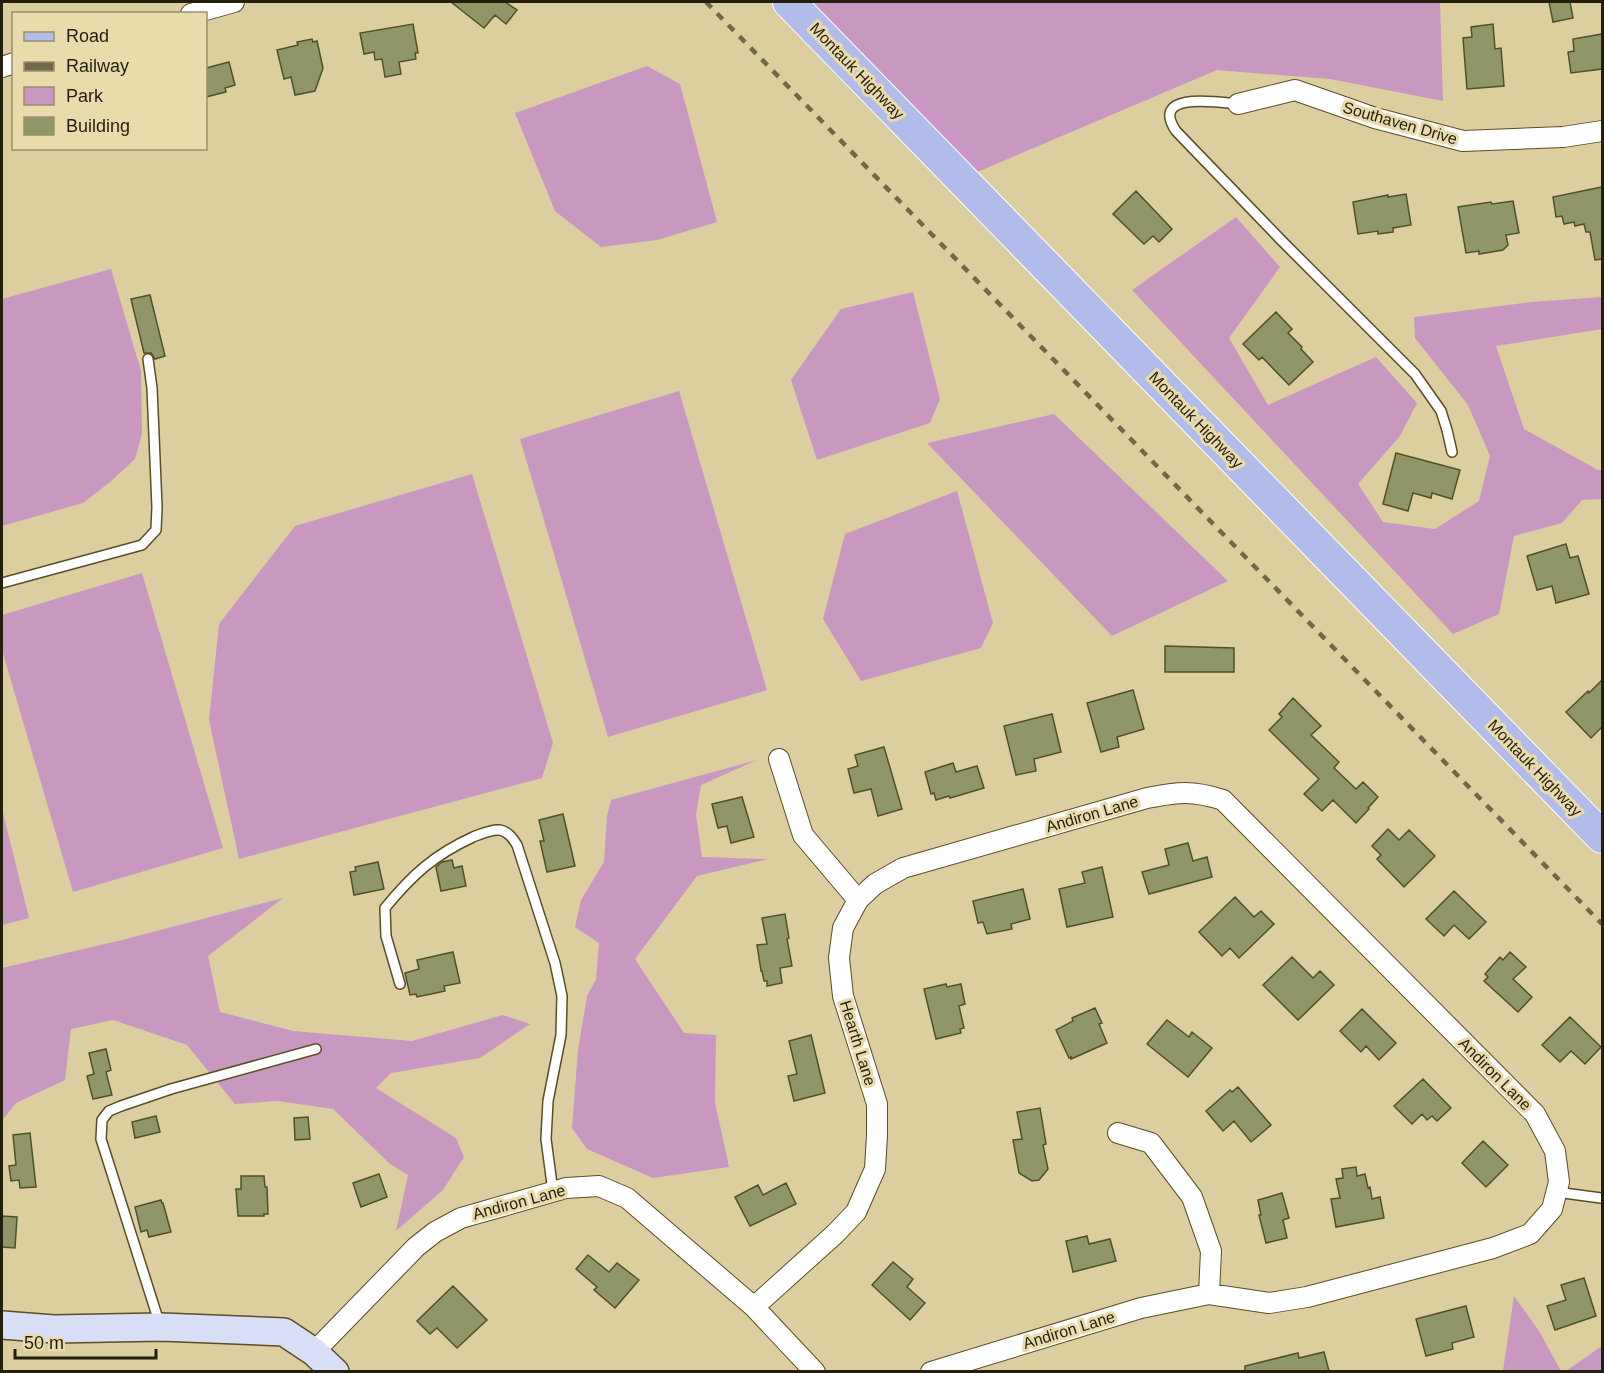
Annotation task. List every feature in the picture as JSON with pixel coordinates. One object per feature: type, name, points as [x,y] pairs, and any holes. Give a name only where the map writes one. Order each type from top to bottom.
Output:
[{"type":"main road","name":"Montauk Highway","points":[[789,2],[1602,837]]},
{"type":"main road","points":[[2,1325],[54,1329],[160,1327],[284,1332],[314,1352],[335,1371]]},
{"type":"street","points":[[198,12],[234,2]]},
{"type":"street","name":"Southaven Drive","points":[[1238,104],[1295,90],[1375,118],[1463,141],[1563,137],[1602,132]]},
{"type":"street","points":[[779,759],[803,835],[858,900]]},
{"type":"street","name":"Andiron Lane","points":[[858,900],[875,884],[903,868],[1147,798],[1175,792],[1203,793],[1223,800],[1535,1114],[1555,1151],[1559,1182],[1552,1209],[1530,1234],[1493,1248],[1307,1297],[1269,1303],[1209,1294],[1141,1308],[931,1371]]},
{"type":"street","name":"Hearth Lane","points":[[754,1307],[856,1212],[875,1169],[877,1104],[843,996],[839,958],[843,928],[858,900]]},
{"type":"street","points":[[1118,1133],[1151,1143],[1192,1197],[1211,1251],[1209,1294]]},
{"type":"street","name":"Andiron Lane","points":[[314,1352],[416,1247],[435,1232],[461,1218],[566,1188],[599,1185],[627,1198],[754,1307],[814,1371]]},
{"type":"lane","points":[[1238,104],[1206,100],[1183,103],[1174,106],[1170,111],[1169,120],[1176,131],[1282,241],[1415,374],[1441,411],[1452,452]]},
{"type":"lane","points":[[2,583],[141,545],[156,530],[158,507],[152,388],[148,360]]},
{"type":"lane","points":[[400,984],[386,936],[386,908],[414,875],[450,848],[484,832],[500,830],[510,835],[517,845],[555,963],[562,996],[561,1035],[548,1101],[546,1139],[553,1192]]},
{"type":"lane","points":[[160,1327],[101,1139],[102,1120],[109,1111],[171,1089],[316,1049]]},
{"type":"lane","points":[[1556,1192],[1601,1198]]},
{"type":"green space","points":[[789,2],[1440,2],[1443,101],[1330,79],[1217,70],[961,179]]},
{"type":"green space","points":[[647,66],[680,84],[717,222],[657,240],[601,247],[555,211],[515,113]]},
{"type":"green space","points":[[1236,217],[1280,267],[1229,338],[1268,405],[1376,357],[1417,403],[1400,436],[1358,484],[1383,522],[1435,529],[1479,501],[1490,456],[1468,405],[1415,338],[1414,317],[1531,302],[1602,297],[1602,329],[1496,346],[1524,429],[1598,470],[1602,470],[1602,499],[1582,500],[1562,523],[1514,536],[1499,614],[1453,634],[1132,290]]},
{"type":"green space","points":[[111,269],[141,371],[142,434],[135,459],[83,503],[2,526],[2,299]]},
{"type":"green space","points":[[913,292],[940,399],[930,423],[817,460],[791,380],[841,309]]},
{"type":"green space","points":[[679,391],[767,690],[608,737],[520,439]]},
{"type":"green space","points":[[1054,414],[1228,581],[1112,636],[927,443]]},
{"type":"green space","points":[[472,474],[553,743],[542,778],[239,859],[209,720],[219,624],[295,526]]},
{"type":"green space","points":[[957,491],[993,623],[981,648],[861,681],[823,619],[845,534]]},
{"type":"green space","points":[[142,573],[223,848],[73,892],[2,650],[2,615]]},
{"type":"green space","points":[[757,760],[701,785],[696,815],[702,857],[768,859],[697,876],[635,959],[684,1033],[716,1035],[715,1102],[729,1167],[653,1178],[587,1149],[572,1128],[578,1050],[587,996],[596,979],[599,943],[575,927],[581,900],[604,862],[607,816],[611,800]]},
{"type":"green space","points":[[2,809],[29,918],[2,925]]},
{"type":"green space","points":[[283,898],[208,956],[220,1012],[293,1031],[412,1041],[503,1015],[530,1024],[480,1058],[391,1073],[376,1088],[456,1138],[464,1157],[443,1190],[396,1231],[408,1175],[390,1164],[333,1109],[278,1101],[235,1104],[187,1045],[113,1020],[71,1029],[65,1080],[16,1103],[2,1121],[2,968],[122,940]]},
{"type":"green space","points":[[1514,1296],[1539,1331],[1561,1371],[1503,1371]]},
{"type":"green space","points":[[1602,1346],[1602,1371],[1566,1371]]},
{"type":"building","points":[[451,2],[505,2],[517,10],[506,24],[495,15],[484,28]]},
{"type":"building","points":[[1549,2],[1570,2],[1573,18],[1553,22]]},
{"type":"building","points":[[413,24],[418,53],[415,53],[416,59],[399,62],[401,74],[385,77],[382,59],[375,60],[374,52],[364,54],[360,33]]},
{"type":"building","points":[[1493,24],[1495,49],[1501,48],[1504,86],[1467,89],[1463,38],[1472,37],[1471,27]]},
{"type":"building","points":[[1602,34],[1602,69],[1571,73],[1568,52],[1574,51],[1573,39]]},
{"type":"building","points":[[312,39],[313,42],[317,41],[323,68],[315,91],[295,95],[291,77],[284,79],[277,50]]},
{"type":"building","points":[[229,62],[235,85],[225,88],[226,92],[207,97],[207,68]]},
{"type":"building","points":[[1602,187],[1602,259],[1595,260],[1590,232],[1586,232],[1584,224],[1575,226],[1574,222],[1564,224],[1562,216],[1556,217],[1553,197]]},
{"type":"building","points":[[1136,191],[1172,229],[1159,242],[1153,236],[1144,244],[1113,214]]},
{"type":"building","points":[[1406,194],[1411,225],[1393,228],[1393,232],[1378,234],[1378,231],[1358,234],[1353,202]]},
{"type":"building","points":[[1513,201],[1519,233],[1506,235],[1508,245],[1503,250],[1479,254],[1479,251],[1466,253],[1458,207]]},
{"type":"building","points":[[150,295],[165,356],[155,359],[151,353],[144,353],[131,299]]},
{"type":"building","points":[[1276,312],[1292,329],[1288,333],[1313,362],[1289,385],[1262,357],[1259,360],[1243,344]]},
{"type":"building","points":[[1396,453],[1460,470],[1452,499],[1432,493],[1431,498],[1413,493],[1408,511],[1383,504]]},
{"type":"building","points":[[1566,544],[1570,558],[1578,556],[1589,594],[1556,603],[1552,586],[1537,590],[1527,556]]},
{"type":"building","points":[[1165,646],[1234,648],[1234,672],[1165,672]]},
{"type":"building","points":[[1602,680],[1602,727],[1591,738],[1566,712]]},
{"type":"building","points":[[1133,690],[1144,729],[1117,737],[1119,747],[1101,752],[1087,703]]},
{"type":"building","points":[[1293,698],[1321,726],[1311,735],[1339,762],[1334,768],[1356,789],[1363,782],[1378,797],[1356,823],[1333,800],[1322,811],[1304,794],[1319,779],[1269,730],[1282,717],[1279,714]]},
{"type":"building","points":[[1052,714],[1061,752],[1034,759],[1036,771],[1016,775],[1004,726]]},
{"type":"building","points":[[884,747],[902,809],[878,816],[871,789],[854,793],[848,769],[858,766],[855,755]]},
{"type":"building","points":[[953,763],[956,772],[977,766],[984,788],[936,800],[934,793],[931,794],[925,772]]},
{"type":"building","points":[[742,797],[754,837],[731,843],[727,826],[718,828],[712,804]]},
{"type":"building","points":[[563,814],[575,866],[547,872],[540,841],[544,841],[539,820]]},
{"type":"building","points":[[1388,829],[1399,840],[1409,830],[1435,856],[1404,887],[1377,859],[1381,855],[1372,846]]},
{"type":"building","points":[[1188,843],[1193,861],[1207,857],[1212,877],[1149,894],[1142,872],[1169,865],[1165,849]]},
{"type":"building","points":[[452,860],[454,868],[462,866],[466,886],[441,891],[436,867],[442,862]]},
{"type":"building","points":[[378,862],[384,889],[354,895],[350,872],[356,871],[355,867]]},
{"type":"building","points":[[1102,867],[1113,917],[1067,927],[1059,889],[1085,883],[1082,872]]},
{"type":"building","points":[[1023,889],[1030,919],[1011,924],[1012,929],[987,934],[983,922],[978,923],[973,901]]},
{"type":"building","points":[[1454,891],[1486,922],[1469,939],[1454,925],[1444,936],[1426,919]]},
{"type":"building","points":[[1235,897],[1254,917],[1261,911],[1274,924],[1239,958],[1230,948],[1222,956],[1199,932]]},
{"type":"building","points":[[785,914],[792,966],[780,968],[782,983],[767,986],[767,981],[764,981],[761,971],[757,945],[767,944],[762,918]]},
{"type":"building","points":[[453,952],[460,983],[444,986],[445,991],[417,997],[416,994],[410,995],[405,973],[419,969],[417,960]]},
{"type":"building","points":[[1510,952],[1526,967],[1513,979],[1532,997],[1518,1012],[1484,981],[1488,977],[1485,974],[1500,957],[1503,960]]},
{"type":"building","points":[[1292,957],[1313,978],[1320,971],[1334,985],[1298,1020],[1263,985]]},
{"type":"building","points":[[946,984],[947,987],[961,984],[965,1004],[959,1006],[964,1028],[960,1029],[961,1033],[936,1039],[924,989]]},
{"type":"building","points":[[1095,1008],[1107,1043],[1071,1059],[1056,1030],[1073,1021],[1072,1018]]},
{"type":"building","points":[[1362,1009],[1396,1043],[1379,1060],[1366,1046],[1361,1052],[1340,1031]]},
{"type":"building","points":[[1570,1017],[1601,1047],[1585,1064],[1571,1051],[1560,1062],[1542,1045]]},
{"type":"building","points":[[1167,1020],[1189,1037],[1192,1032],[1212,1048],[1188,1077],[1147,1044]]},
{"type":"building","points":[[811,1035],[825,1093],[794,1101],[788,1076],[797,1074],[789,1041]]},
{"type":"building","points":[[106,1049],[111,1070],[106,1072],[112,1095],[93,1099],[87,1076],[94,1074],[89,1053]]},
{"type":"building","points":[[1423,1079],[1451,1108],[1437,1121],[1432,1116],[1427,1120],[1422,1114],[1412,1124],[1394,1106]]},
{"type":"building","points":[[1238,1087],[1271,1125],[1251,1142],[1234,1121],[1223,1131],[1206,1111],[1230,1090],[1232,1092]]},
{"type":"building","points":[[1040,1108],[1046,1144],[1043,1145],[1048,1169],[1039,1180],[1032,1181],[1019,1173],[1013,1140],[1022,1139],[1017,1112]]},
{"type":"building","points":[[156,1116],[160,1132],[135,1138],[132,1122]]},
{"type":"building","points":[[308,1117],[310,1139],[295,1140],[294,1118]]},
{"type":"building","points":[[30,1133],[36,1187],[20,1188],[19,1180],[11,1181],[9,1166],[16,1165],[13,1135]]},
{"type":"building","points":[[1483,1141],[1508,1165],[1486,1187],[1462,1163]]},
{"type":"building","points":[[1356,1167],[1357,1176],[1365,1174],[1372,1199],[1380,1197],[1384,1218],[1336,1227],[1331,1199],[1340,1198],[1336,1179],[1343,1178],[1342,1169]]},
{"type":"building","points":[[379,1174],[387,1197],[361,1207],[353,1183]]},
{"type":"building","points":[[241,1176],[264,1176],[265,1187],[267,1187],[268,1214],[238,1216],[236,1189],[241,1189]]},
{"type":"building","points":[[786,1183],[796,1204],[750,1226],[735,1197],[758,1185],[763,1195]]},
{"type":"building","points":[[1282,1193],[1289,1218],[1283,1220],[1287,1238],[1266,1243],[1258,1200]]},
{"type":"building","points":[[161,1200],[171,1232],[149,1237],[147,1230],[141,1232],[135,1207]]},
{"type":"building","points":[[2,1216],[17,1217],[15,1248],[2,1247]]},
{"type":"building","points":[[1087,1236],[1089,1244],[1110,1239],[1116,1261],[1073,1272],[1066,1241]]},
{"type":"building","points":[[588,1255],[609,1272],[617,1263],[639,1280],[615,1308],[594,1290],[597,1287],[576,1269]]},
{"type":"building","points":[[893,1262],[913,1279],[907,1287],[925,1303],[910,1320],[872,1285]]},
{"type":"building","points":[[1584,1278],[1596,1316],[1555,1330],[1547,1306],[1566,1300],[1561,1285]]},
{"type":"building","points":[[453,1286],[487,1320],[457,1348],[437,1328],[430,1334],[417,1321]]},
{"type":"building","points":[[1466,1306],[1474,1337],[1452,1343],[1453,1349],[1426,1356],[1416,1319]]},
{"type":"building","points":[[1324,1352],[1329,1371],[1245,1371],[1245,1366],[1298,1353],[1299,1358]]},
{"type":"railway","points":[[706,2],[1602,924]]}]
